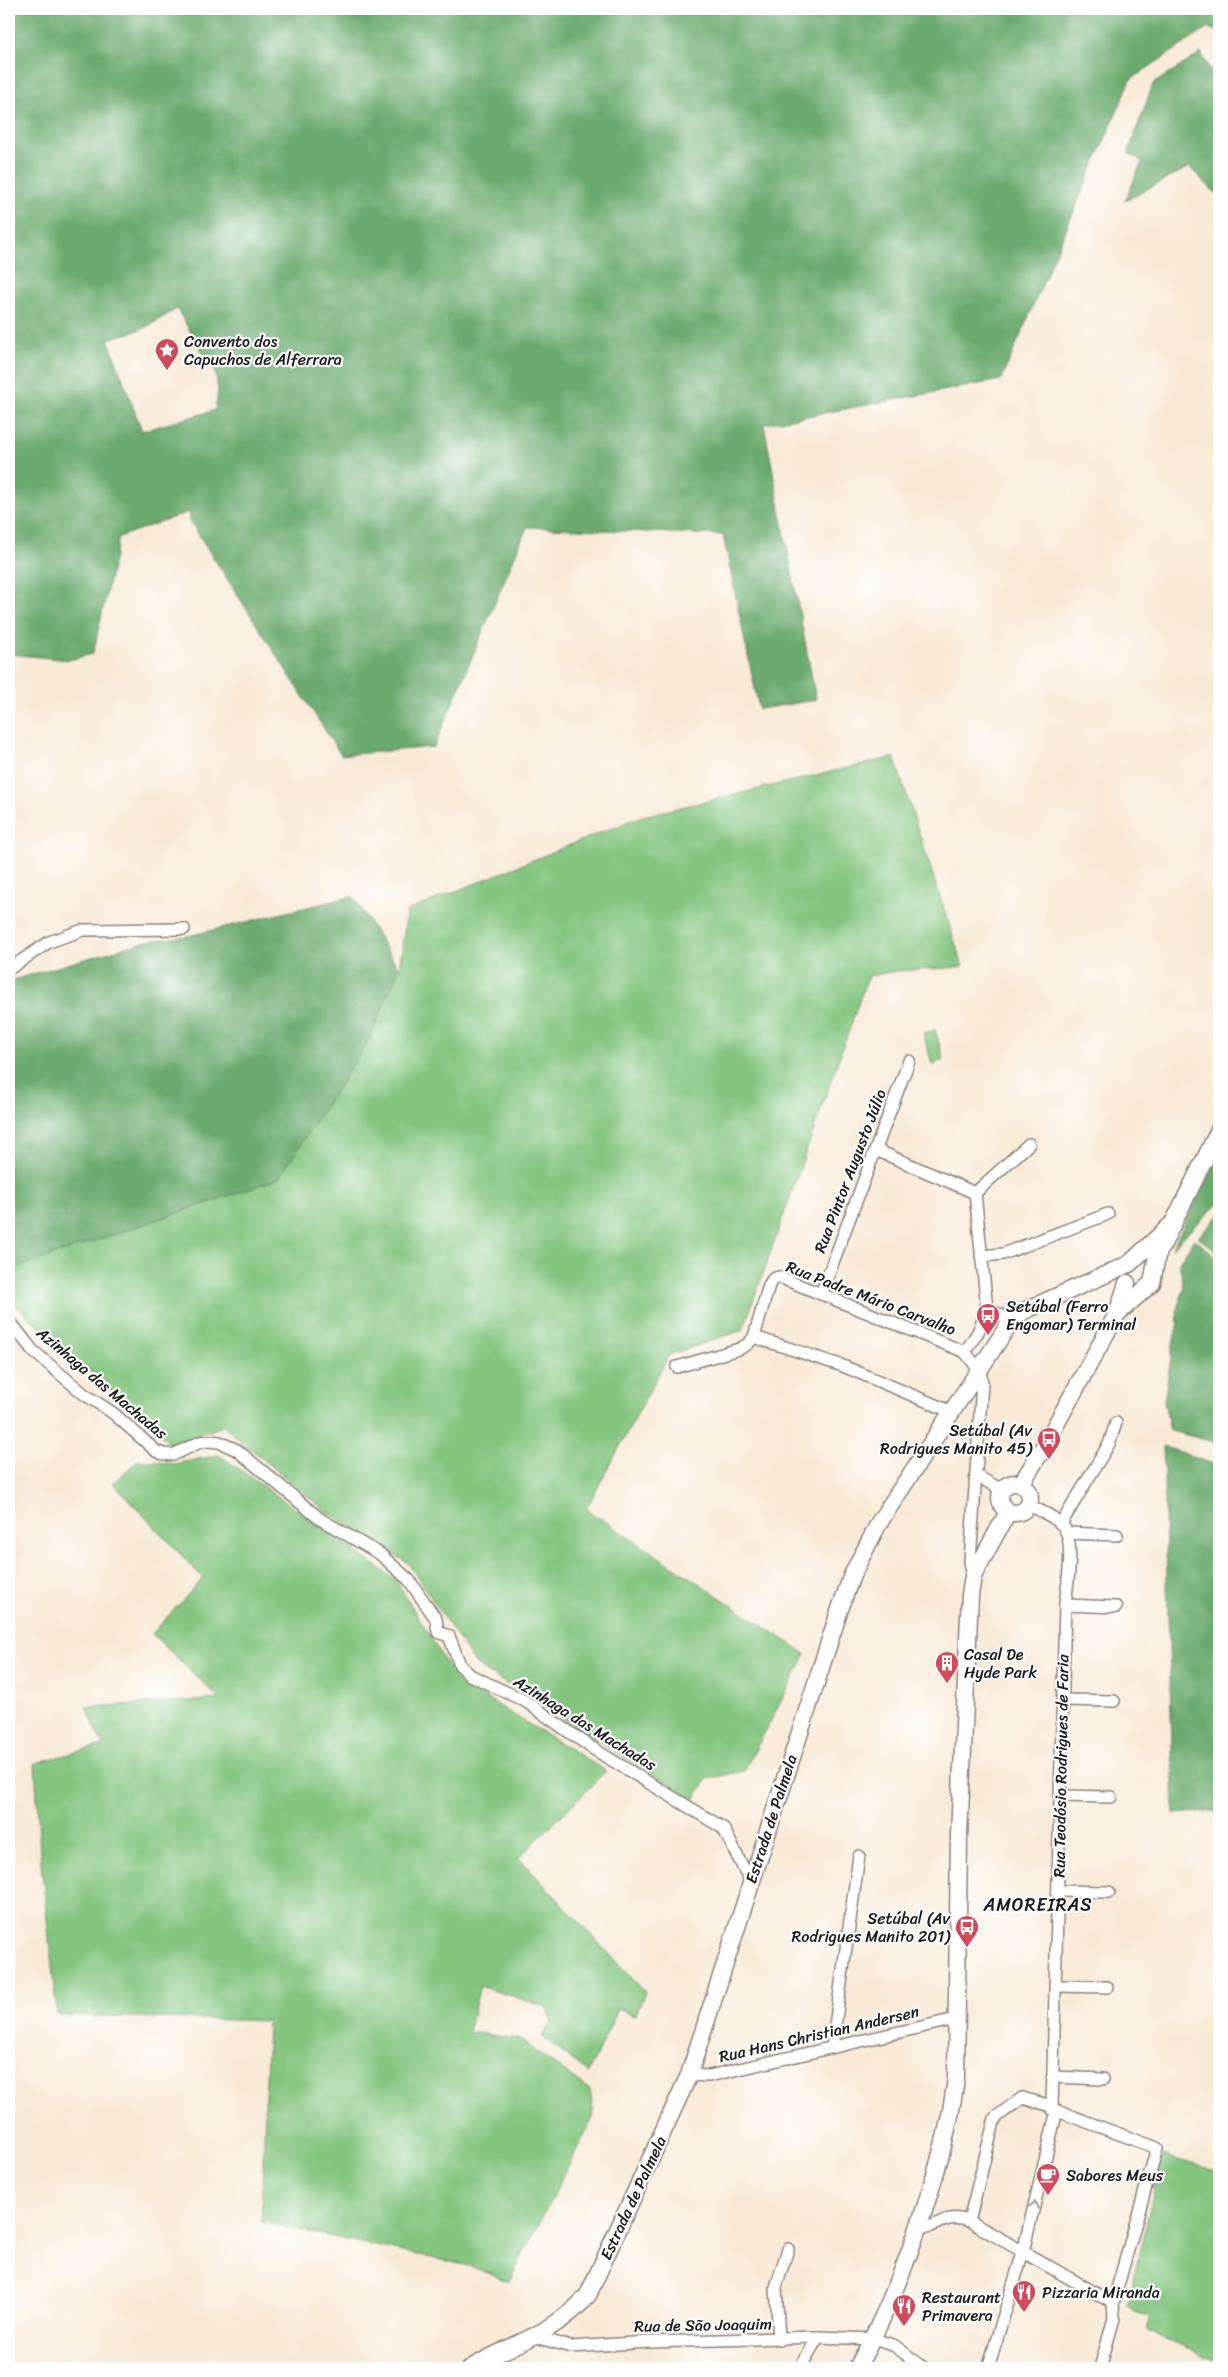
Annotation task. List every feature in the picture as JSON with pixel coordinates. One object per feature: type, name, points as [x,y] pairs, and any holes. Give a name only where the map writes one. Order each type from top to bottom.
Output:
[{"type":"street","points":[[9,969],[49,942],[77,932],[97,929],[184,929]]},
{"type":"street","name":"Rua Pintor Augusto Júlio","points":[[821,1294],[909,1060]]},
{"type":"street","name":"Estrada de Palmela","points":[[1154,1274],[1158,1256],[1219,1130]]},
{"type":"street","points":[[975,1193],[1029,1144]]},
{"type":"street","points":[[876,1150],[975,1193]]},
{"type":"street","points":[[973,1576],[970,1562],[981,1403],[980,1371],[965,1352],[978,1332],[987,1309],[975,1193]]},
{"type":"street","points":[[981,1256],[1003,1254],[1108,1214]]},
{"type":"street","name":"Estrada de Palmela","points":[[471,2368],[507,2348],[536,2337],[553,2327],[577,2309],[588,2295],[689,2075],[852,1575],[880,1522],[1012,1320],[1024,1311],[1116,1268],[1131,1263],[1174,1222]]},
{"type":"street","points":[[1021,1484],[1117,1314],[1126,1282],[1124,1272],[1131,1263],[1147,1262],[1154,1274],[1152,1283],[1117,1314]]},
{"type":"street","name":"Rua Padre Mário Carvalho","points":[[754,1337],[769,1285],[773,1278],[779,1277],[965,1352]]},
{"type":"street","name":"Estrada de Palmela","points":[[1096,1279],[1126,1282]]},
{"type":"street","points":[[1126,1282],[1137,1290],[1145,1289]]},
{"type":"street","points":[[987,1309],[1012,1320]]},
{"type":"street","name":"Azinhaga das Machadas","points":[[9,1320],[33,1351],[84,1394],[113,1413],[156,1451],[173,1455],[200,1442],[210,1441],[228,1445],[245,1456],[320,1519],[380,1554],[409,1580],[436,1619],[438,1632],[449,1636],[460,1665],[470,1675],[525,1701],[592,1748],[723,1828],[734,1847],[740,1865],[751,1881]]},
{"type":"street","points":[[677,1367],[739,1349],[748,1344],[754,1337],[842,1366],[952,1412]]},
{"type":"street","points":[[1064,1528],[1109,1444],[1116,1423]]},
{"type":"street","points":[[977,1476],[1002,1490]]},
{"type":"street","points":[[1013,1483],[1021,1484],[1030,1495],[1029,1505],[1018,1513],[1008,1512],[1002,1504],[1002,1490],[1013,1483]]},
{"type":"street","points":[[1029,1505],[1064,1528],[1117,1535]]},
{"type":"street","points":[[857,2368],[874,2338],[919,2226],[953,2110],[956,2077],[959,1835],[970,1595],[973,1576],[1008,1512]]},
{"type":"street","name":"Rua Teodósio Rodrigues de Faria","points":[[988,2368],[1023,2252],[1054,2108],[1053,2077],[1065,1605],[1070,1546],[1064,1528]]},
{"type":"street","points":[[1065,1605],[1116,1607]]},
{"type":"street","points":[[1063,1700],[1114,1701]]},
{"type":"street","points":[[1060,1796],[1111,1797]]},
{"type":"street","points":[[832,2047],[859,1856]]},
{"type":"street","points":[[1058,1891],[1109,1892]]},
{"type":"street","points":[[1056,1986],[1107,1987]]},
{"type":"street","name":"Rua Hans Christian Andersen","points":[[689,2075],[710,2076],[956,2019]]},
{"type":"street","points":[[1053,2077],[1103,2079]]},
{"type":"street","points":[[969,2221],[995,2118],[1022,2098],[1054,2108],[1157,2148],[1113,2303],[1114,2318],[1100,2368]]},
{"type":"street","points":[[919,2226],[928,2228],[951,2217],[969,2221],[1113,2303]]},
{"type":"street","points":[[779,2340],[776,2287],[788,2249]]},
{"type":"street","name":"Rua de São Joaquim","points":[[536,2337],[571,2347],[649,2342],[779,2340],[818,2337],[874,2338]]},
{"type":"street","points":[[800,2368],[818,2337]]},
{"type":"street","points":[[874,2338],[895,2346],[924,2368]]},
{"type":"green space","points":[[9,9],[1219,9],[1219,32],[1208,28],[1131,79],[1001,380],[764,424],[816,700],[759,709],[723,535],[527,527],[434,747],[341,755],[189,520],[189,512],[119,537],[93,654],[69,660],[9,654]],"holes":[[[177,309],[216,375],[218,392],[215,410],[142,431],[108,339],[143,329]]]},
{"type":"green space","points":[[1201,53],[1219,86],[1219,196],[1189,167],[1125,201],[1142,161],[1128,153],[1153,84]]},
{"type":"green space","points":[[894,757],[963,967],[897,971],[868,976],[743,1330],[669,1355],[586,1509],[806,1654],[744,1771],[707,1779],[694,1800],[476,1665],[408,1563],[328,1513],[223,1426],[171,1445],[9,1299],[9,1270],[23,1264],[399,969],[407,911],[639,817]]},
{"type":"green space","points":[[353,896],[399,969],[369,1040],[278,1179],[9,1270],[9,981],[147,941],[188,936]]},
{"type":"green space","points":[[935,1030],[944,1060],[932,1064],[923,1033]]},
{"type":"green space","points":[[1219,1158],[1219,1203],[1172,1248]]},
{"type":"green space","points":[[1219,1215],[1219,1254],[1198,1237]]},
{"type":"green space","points":[[1195,1239],[1219,1260],[1219,1443],[1170,1431],[1164,1401],[1178,1323],[1177,1309],[1184,1288],[1179,1262]]},
{"type":"green space","points":[[1163,1446],[1219,1466],[1219,1811],[1174,1814]]},
{"type":"green space","points":[[219,1455],[395,1579],[446,1663],[468,1687],[606,1771],[519,1858],[645,1992],[635,2016],[618,2009],[588,2073],[542,2036],[552,2022],[546,2007],[480,1986],[468,2032],[519,2039],[590,2090],[594,2116],[509,2282],[470,2266],[261,2222],[268,2021],[57,2015],[40,1852],[35,1763],[103,1745],[86,1707],[220,1699],[152,1634],[203,1578],[113,1483],[138,1460],[174,1464]]},
{"type":"green space","points":[[1162,2155],[1219,2172],[1219,2362],[1147,2331],[1151,2317],[1133,2310],[1127,2305]]},
{"type":"place","name":"Convento dos Capuchos de Alferrara","points":[[167,371]]},
{"type":"place","name":"Setúbal (Ferro Engomar) Terminal","points":[[988,1336]]},
{"type":"place","name":"Setúbal (Av Rodrigues Manito 45)","points":[[1049,1460]]},
{"type":"place","name":"Casal De Hyde Park","points":[[947,1684]]},
{"type":"place","name":"Setúbal (Av Rodrigues Manito 201)","points":[[967,1948]]},
{"type":"place","name":"Sabores Meus","points":[[1048,2196]]},
{"type":"place","name":"Pizzaria Miranda","points":[[1024,2313]]},
{"type":"place","name":"Restaurant Primavera","points":[[904,2327]]},
{"type":"district","name":"AMOREIRAS","points":[[1038,1905]]}]
